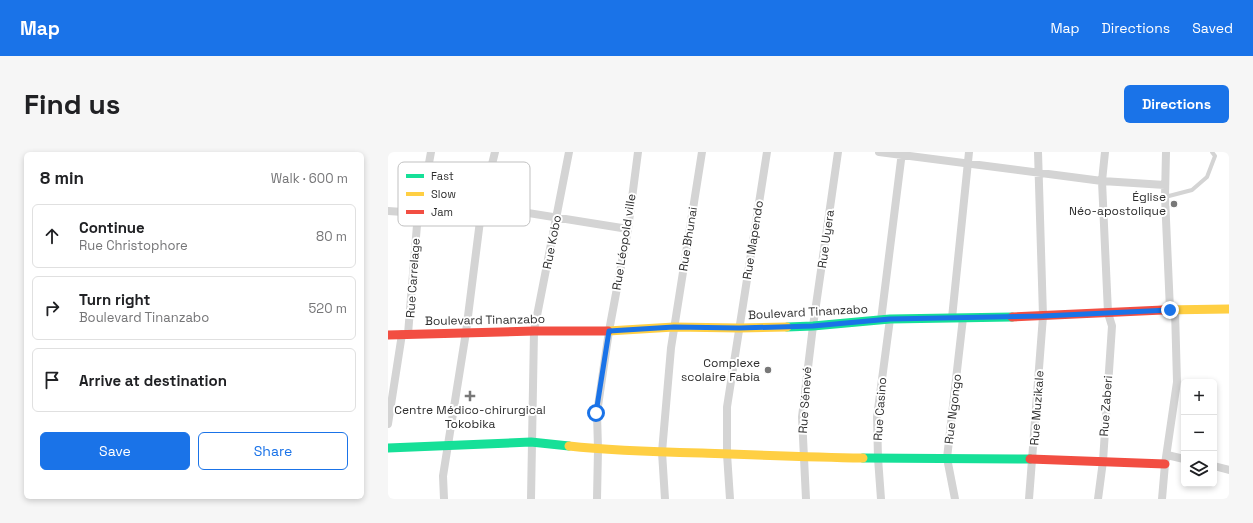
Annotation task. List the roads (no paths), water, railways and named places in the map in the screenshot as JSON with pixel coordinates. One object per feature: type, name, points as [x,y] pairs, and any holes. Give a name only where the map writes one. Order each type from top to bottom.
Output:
[{"type":"street","name":"Rue Carrelage","points":[[430,162],[432,152]]},
{"type":"street","points":[[493,162],[495,152]]},
{"type":"street","name":"Rue Kobo","points":[[531,499],[534,331],[569,152]]},
{"type":"street","name":"Rue Léopold ville","points":[[597,499],[598,449],[596,413],[609,331],[628,229],[638,152]]},
{"type":"street","name":"Rue Bhunai","points":[[665,499],[662,452],[674,327],[702,152]]},
{"type":"street","name":"Rue Mapendo","points":[[730,499],[727,454],[727,407],[767,152]]},
{"type":"street","name":"Rue Uyera","points":[[813,326],[838,152]]},
{"type":"street","points":[[879,152],[1102,181],[1165,185]]},
{"type":"street","points":[[952,318],[969,152]]},
{"type":"street","name":"Rue Muzikale","points":[[1029,499],[1043,316],[1038,152]]},
{"type":"street","name":"Rue Zaberi","points":[[1098,499],[1103,461],[1112,326],[1108,313],[1102,181],[1105,152]]},
{"type":"street","points":[[1162,499],[1177,382],[1165,197],[1166,152]]},
{"type":"street","name":"Rue Casino","points":[[881,499],[877,417],[902,154]]},
{"type":"street","points":[[388,211],[398,212]]},
{"type":"street","points":[[530,213],[628,229]]},
{"type":"street","name":"Rue Carrelage","points":[[388,424],[405,334],[417,226]]},
{"type":"street","points":[[444,499],[443,476],[466,332],[479,226]]},
{"type":"street","name":"Boulevard Tinanzabo","points":[[388,335],[466,332],[609,331],[674,327],[739,328],[813,326],[886,320],[1229,309]]},
{"type":"street","name":"Rue Ngongo","points":[[955,499],[947,458],[964,318]]},
{"type":"street","name":"Rue Sénevé","points":[[806,499],[802,417],[813,326]]},
{"type":"street","points":[[388,448],[531,442],[598,449],[803,457],[1103,461],[1181,459]]},
{"type":"street","points":[[1217,467],[1229,470]]},
{"type":"lane","points":[[1165,197],[1192,190],[1207,177],[1215,156],[1212,152]]},
{"type":"place","name":"Église Néo-apostolique","points":[[1174,204]]},
{"type":"place","name":"Complexe scolaire Fabia","points":[[768,370]]},
{"type":"place","name":"Centre Médico-chirurgical Tokobika","points":[[470,396]]}]
